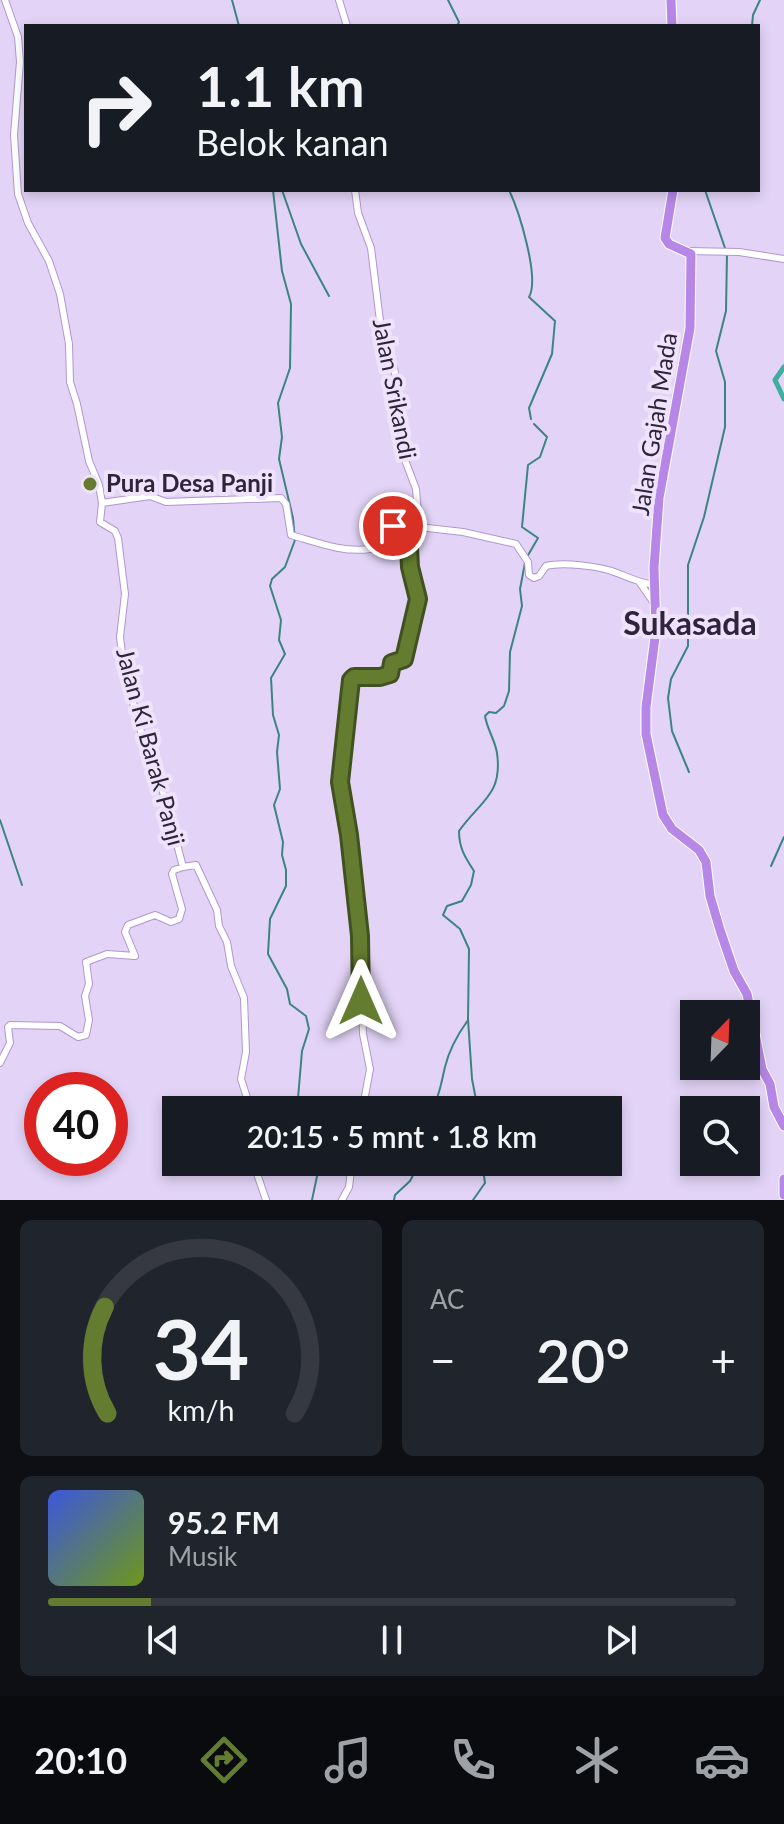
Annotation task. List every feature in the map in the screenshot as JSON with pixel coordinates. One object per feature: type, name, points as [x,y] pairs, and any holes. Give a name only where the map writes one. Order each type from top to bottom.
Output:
[{"type":"highway","points":[[671,0],[672,24]]},
{"type":"highway","points":[[673,192],[665,238],[669,244],[691,252]]},
{"type":"highway","name":"Jalan Gajah Mada","points":[[691,252],[690,328],[660,487],[653,595],[656,630],[645,730],[662,812],[673,831],[699,850],[706,862],[710,896],[720,930],[734,971],[747,994],[761,1066],[770,1084],[774,1107],[784,1126]]},
{"type":"highway","points":[[784,1179],[784,1195]]},
{"type":"street","name":"Jalan Ki Barak Panji","points":[[5,0],[18,37],[20,65],[14,135],[18,194],[28,223],[49,261],[60,294],[69,344],[70,382],[89,461],[99,485],[101,524],[115,531],[118,539],[126,597],[120,635],[125,677],[147,754],[158,773],[183,867],[195,864],[201,876],[217,910],[219,926],[243,994],[246,1046],[241,1079],[246,1096]]},
{"type":"street","points":[[339,0],[346,24]]},
{"type":"street","name":"Jalan Srikandi","points":[[355,192],[358,213],[371,248],[380,325],[394,367],[405,460],[416,489],[419,527]]},
{"type":"street","points":[[691,252],[727,251],[784,259]]},
{"type":"street","points":[[102,503],[150,496],[166,502],[281,498],[285,501],[289,533],[320,545],[367,550],[372,546],[374,525],[463,532],[515,543],[523,552],[529,574],[534,578],[539,576],[544,566],[556,564],[611,571],[640,583],[653,595]]},
{"type":"street","points":[[365,1096],[370,1069],[363,1034],[360,936],[340,771],[353,677],[389,675],[392,663],[404,659],[408,651],[418,599],[410,567],[408,527]]},
{"type":"street","points":[[0,1063],[10,1044],[8,1027],[11,1024],[36,1027],[58,1025],[78,1037],[86,1035],[89,1020],[85,996],[89,984],[85,963],[107,954],[135,956],[125,932],[129,924],[156,915],[171,922],[179,919],[182,909],[172,874],[183,867]]},
{"type":"street","points":[[258,1176],[266,1200]]},
{"type":"street","points":[[342,1200],[350,1176]]},
{"type":"waterway","points":[[232,0],[238,24]]},
{"type":"waterway","points":[[448,0],[458,24]]},
{"type":"waterway","points":[[752,24],[760,0]]},
{"type":"waterway","points":[[273,192],[282,271],[291,304],[290,368],[278,403],[282,437],[279,459],[295,540],[285,567],[272,579],[270,586],[281,620],[279,640],[285,654],[271,678],[273,715],[279,735],[280,789],[274,805],[283,842],[286,886],[270,919],[268,954],[287,989],[290,1004],[306,1016],[309,1029],[302,1051],[298,1096]]},
{"type":"waterway","points":[[283,192],[301,244],[329,296]]},
{"type":"waterway","points":[[510,192],[523,228],[530,260],[532,288],[529,297],[555,321],[552,354],[529,408],[531,419]]},
{"type":"waterway","points":[[706,192],[725,248]]},
{"type":"waterway","points":[[689,772],[672,731],[668,698],[671,679],[688,646],[688,565],[704,517],[725,427],[725,382],[716,351],[726,311],[727,254]]},
{"type":"waterway","points":[[784,367],[775,380],[784,399]]},
{"type":"waterway","points":[[527,557],[538,538],[522,527],[528,465],[540,457],[547,437],[534,424]]},
{"type":"waterway","points":[[475,1096],[468,1019],[469,949],[460,929],[443,915],[447,906],[462,901],[471,885],[474,871],[463,852],[459,831],[488,796],[497,779],[497,753],[485,716],[489,712],[496,713],[504,706],[509,691],[510,652],[522,606],[520,589],[525,563]]},
{"type":"waterway","points":[[0,820],[22,885]]},
{"type":"waterway","points":[[771,866],[784,837]]},
{"type":"waterway","points":[[438,1096],[449,1054],[468,1020]]},
{"type":"waterway","points":[[312,1200],[317,1176]]},
{"type":"waterway","points":[[394,1200],[413,1176]]},
{"type":"waterway","points":[[473,1200],[485,1183],[484,1176]]},
{"type":"place","name":"Pura Desa Panji","points":[[90,484]]},
{"type":"district","name":"Sukasada","points":[[690,624]]},
{"type":"route","points":[[361,1001],[360,936],[340,771],[351,680],[354,677],[390,674],[392,663],[404,659],[411,639],[418,599],[410,567],[408,527],[393,526]]}]
